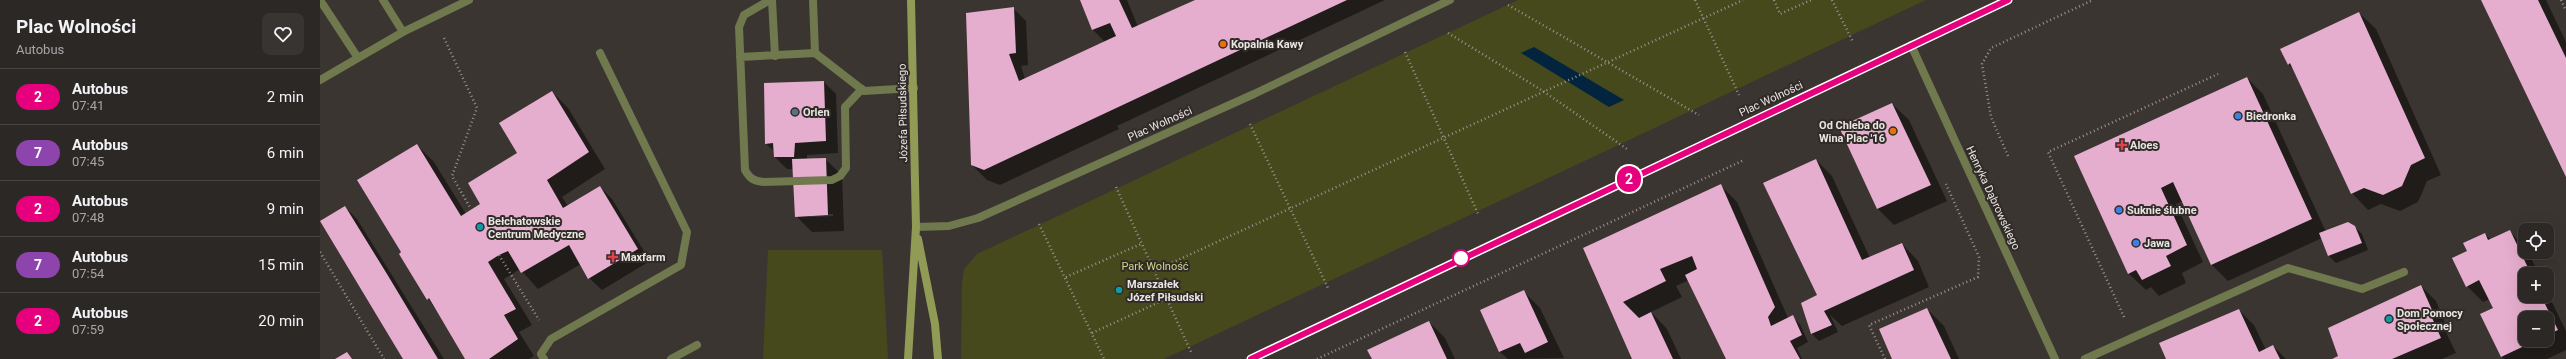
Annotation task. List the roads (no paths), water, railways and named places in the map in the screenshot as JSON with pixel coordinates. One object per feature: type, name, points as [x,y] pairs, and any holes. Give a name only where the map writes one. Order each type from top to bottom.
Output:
[{"type":"street","points":[[320,0],[358,58]]},
{"type":"street","points":[[383,0],[403,32]]},
{"type":"street","points":[[320,80],[403,32],[469,0]]},
{"type":"street","points":[[775,56],[771,0],[741,20],[740,57],[745,170],[754,181],[832,180],[840,176],[846,168],[845,107],[862,89]]},
{"type":"street","points":[[813,0],[816,53]]},
{"type":"street","name":"Józefa Piłsudskiego","points":[[908,359],[916,227],[911,0]]},
{"type":"street","name":"Plac Wolności","points":[[916,227],[949,226],[978,218],[1254,94],[1450,0]]},
{"type":"street","name":"Plac Wolności","points":[[1251,359],[2008,0]]},
{"type":"street","name":"Henryka Dąbrowskiego","points":[[1911,45],[2056,359]]},
{"type":"street","points":[[544,359],[541,354],[551,339],[681,265],[687,232],[600,53]]},
{"type":"street","points":[[740,57],[816,53],[864,91],[914,88]]},
{"type":"street","name":"Józefa Piłsudskiego","points":[[916,227],[935,324],[938,359]]},
{"type":"street","points":[[2085,359],[2288,268],[2362,289],[2404,272]]},
{"type":"street","points":[[671,359],[697,345]]},
{"type":"water","points":[[1534,47],[1624,100],[1609,107],[1521,53]]},
{"type":"place","name":"Kopalnia Kawy","points":[[1223,44]]},
{"type":"place","name":"Orlen","points":[[795,112]]},
{"type":"place","name":"Biedronka","points":[[2238,116]]},
{"type":"place","name":"Od Chleba do Wina Plac '16","points":[[1893,131]]},
{"type":"place","name":"Aloes","points":[[2122,145]]},
{"type":"place","name":"Suknie ślubne","points":[[2119,210]]},
{"type":"place","name":"Bełchatowskie Centrum Medyczne","points":[[480,227]]},
{"type":"place","name":"Jawa","points":[[2136,243]]},
{"type":"place","name":"Maxfarm","points":[[613,257]]},
{"type":"place","name":"Marszałek Józef Piłsudski","points":[[1119,290]]},
{"type":"place","name":"Dom Pomocy Społecznej","points":[[2389,319]]},
{"type":"park label","name":"Park Wolność","points":[[1155,266]]}]
